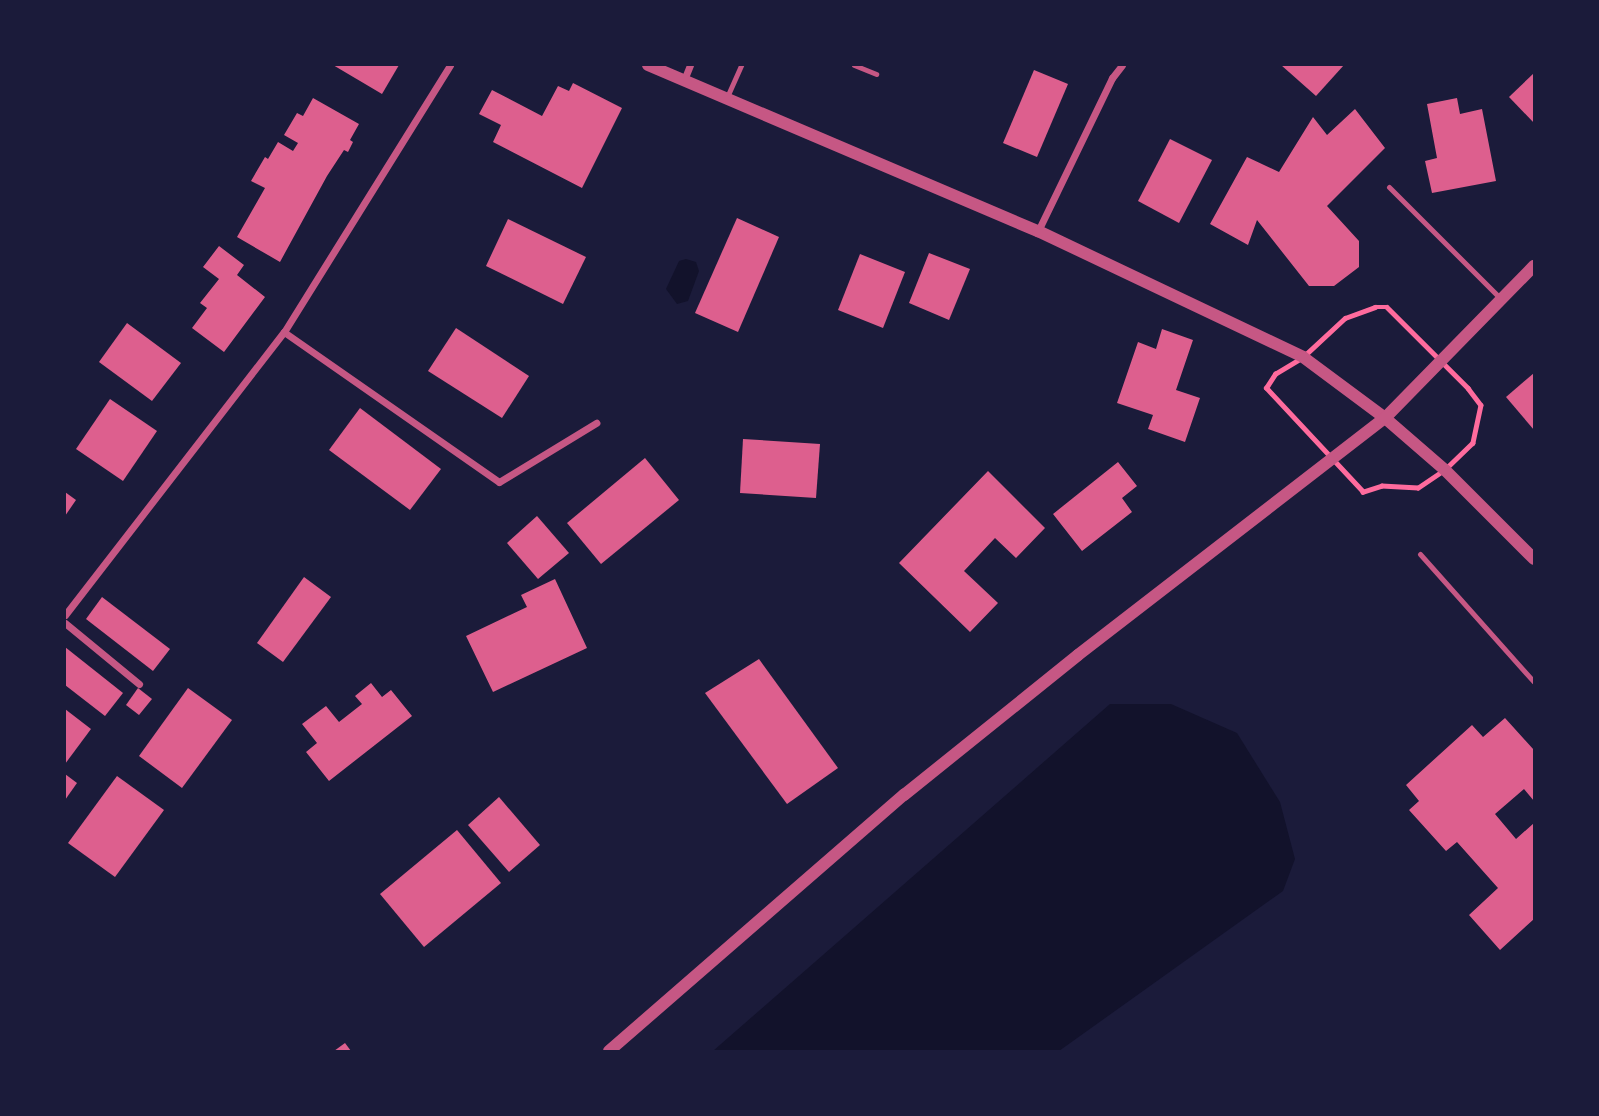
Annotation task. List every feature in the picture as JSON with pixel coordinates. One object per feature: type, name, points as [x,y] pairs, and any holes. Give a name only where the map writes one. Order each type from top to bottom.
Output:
[{"type":"street","points":[[65,615],[284,332],[450,65]]},
{"type":"street","points":[[648,65],[1038,231],[1303,357],[1385,418],[1445,470],[1534,559]]},
{"type":"street","points":[[684,80],[690,65]]},
{"type":"street","points":[[1038,231],[1112,78],[1122,65]]},
{"type":"street","points":[[609,1051],[904,795],[1078,655],[1385,418],[1534,266]]},
{"type":"street","points":[[284,332],[499,482],[596,423]]},
{"type":"street","points":[[65,623],[139,684]]},
{"type":"lane","points":[[727,99],[741,65]]},
{"type":"lane","points":[[854,65],[876,74]]},
{"type":"lane","points":[[1389,187],[1502,300]]},
{"type":"lane","points":[[1420,554],[1534,682]]},
{"type":"shaded area","points":[[686,259],[696,262],[699,271],[688,301],[677,304],[666,289],[679,261]]},
{"type":"shaded area","points":[[1110,704],[1171,704],[1237,733],[1280,802],[1295,859],[1283,891],[1059,1051],[713,1051]]},
{"type":"building","points":[[333,65],[399,65],[382,94]]},
{"type":"building","points":[[1281,65],[1344,65],[1316,96]]},
{"type":"building","points":[[1034,70],[1068,84],[1037,157],[1003,143]]},
{"type":"building","points":[[1534,73],[1534,123],[1509,97]]},
{"type":"building","points":[[573,83],[622,108],[582,188],[493,142],[501,125],[479,114],[492,90],[542,116],[558,86],[569,91]]},
{"type":"building","points":[[313,98],[359,124],[350,140],[353,142],[348,152],[344,150],[327,176],[280,262],[237,237],[265,188],[251,181],[265,157],[268,159],[278,142],[293,151],[298,143],[284,135],[297,113],[303,116]]},
{"type":"building","points":[[1457,98],[1460,114],[1482,109],[1496,181],[1432,193],[1425,161],[1437,158],[1427,104]]},
{"type":"building","points":[[1355,109],[1385,148],[1327,206],[1359,241],[1359,267],[1334,286],[1309,286],[1257,220],[1248,245],[1210,224],[1247,157],[1279,172],[1313,117],[1327,135]]},
{"type":"building","points":[[1170,139],[1212,160],[1179,223],[1138,201]]},
{"type":"building","points":[[737,218],[779,237],[738,332],[695,313]]},
{"type":"building","points":[[508,219],[586,257],[563,304],[486,266]]},
{"type":"building","points":[[219,246],[244,265],[237,275],[265,297],[224,352],[192,328],[207,308],[200,303],[219,279],[203,267]]},
{"type":"building","points":[[929,253],[970,269],[949,320],[909,303]]},
{"type":"building","points":[[860,254],[905,272],[883,328],[838,310]]},
{"type":"building","points":[[127,323],[181,363],[152,401],[99,362]]},
{"type":"building","points":[[456,328],[529,376],[502,418],[428,371]]},
{"type":"building","points":[[1162,329],[1193,340],[1176,390],[1200,398],[1185,442],[1148,429],[1153,415],[1117,403],[1138,342],[1156,349]]},
{"type":"building","points":[[1534,373],[1534,430],[1506,397]]},
{"type":"building","points":[[110,399],[157,431],[123,481],[76,449]]},
{"type":"building","points":[[360,408],[441,469],[410,510],[329,450]]},
{"type":"building","points":[[743,439],[820,444],[816,498],[740,493]]},
{"type":"building","points":[[645,458],[679,500],[601,564],[567,523]]},
{"type":"building","points":[[1118,462],[1137,486],[1122,498],[1132,512],[1082,551],[1053,514]]},
{"type":"building","points":[[988,471],[1045,528],[1016,558],[995,538],[964,571],[998,603],[970,632],[899,563]]},
{"type":"building","points":[[65,492],[76,500],[65,516]]},
{"type":"building","points":[[537,516],[569,553],[538,579],[507,543]]},
{"type":"building","points":[[304,577],[331,597],[283,662],[257,643]]},
{"type":"building","points":[[555,579],[587,648],[493,692],[466,636],[527,607],[521,595]]},
{"type":"building","points":[[102,597],[170,649],[153,671],[86,619]]},
{"type":"building","points":[[65,647],[123,693],[105,716],[65,685]]},
{"type":"building","points":[[759,659],[838,768],[787,804],[705,693]]},
{"type":"building","points":[[371,683],[382,697],[391,690],[412,716],[329,781],[306,752],[317,743],[302,724],[326,706],[339,722],[362,704],[355,696]]},
{"type":"building","points":[[138,688],[152,699],[139,715],[126,705]]},
{"type":"building","points":[[188,688],[232,720],[182,788],[139,756]]},
{"type":"building","points":[[65,709],[91,729],[65,764]]},
{"type":"building","points":[[1505,718],[1534,750],[1534,801],[1524,789],[1495,814],[1516,839],[1534,823],[1534,919],[1500,950],[1469,915],[1498,888],[1457,842],[1446,851],[1409,810],[1419,801],[1406,785],[1472,725],[1483,737]]},
{"type":"building","points":[[65,774],[77,783],[65,800]]},
{"type":"building","points":[[117,776],[164,810],[115,877],[68,843]]},
{"type":"building","points":[[499,797],[540,845],[509,872],[468,825]]},
{"type":"building","points":[[457,830],[501,883],[424,947],[380,894]]},
{"type":"building","points":[[345,1043],[351,1051],[334,1051]]}]
